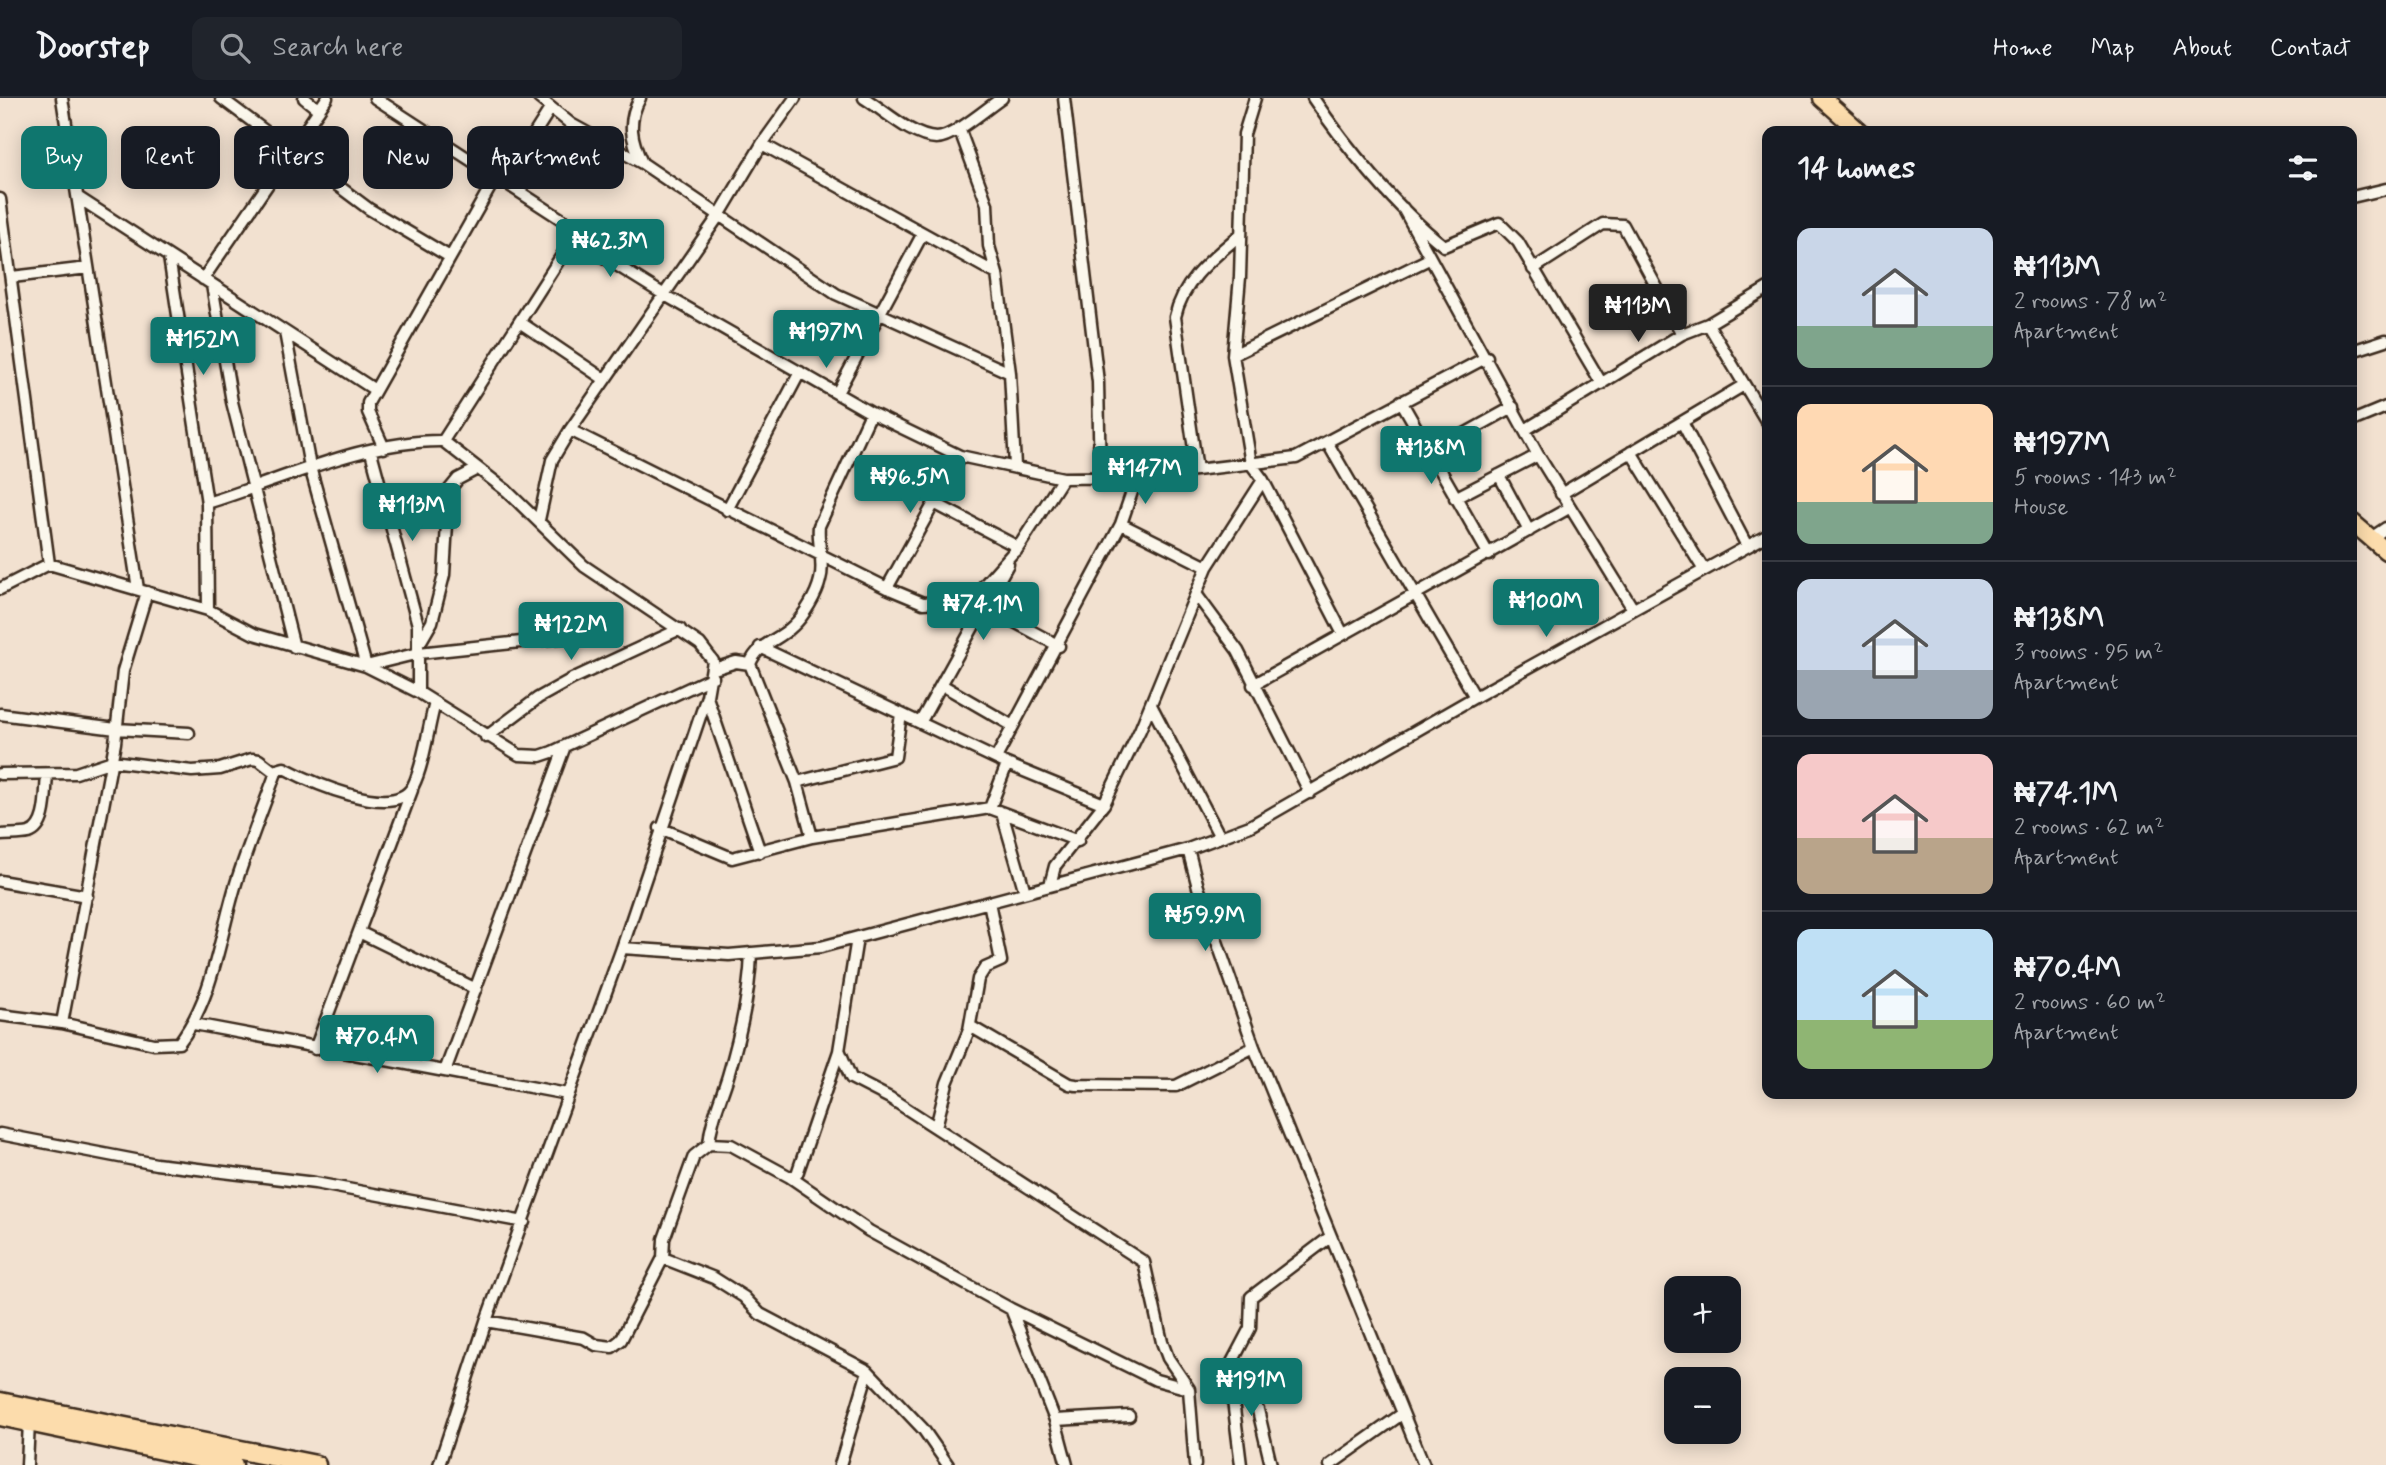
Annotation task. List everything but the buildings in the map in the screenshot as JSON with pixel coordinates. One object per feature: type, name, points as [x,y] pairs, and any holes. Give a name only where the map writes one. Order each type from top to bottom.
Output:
[{"type":"highway","points":[[0,1402],[316,1465]]},
{"type":"highway","points":[[0,1416],[233,1465]]},
{"type":"main road","points":[[1822,98],[1853,126]]},
{"type":"main road","points":[[2357,527],[2386,551]]},
{"type":"street","points":[[62,98],[142,591],[123,671],[111,761],[62,1023]]},
{"type":"street","points":[[221,98],[259,126]]},
{"type":"street","points":[[304,98],[319,110]]},
{"type":"street","points":[[307,126],[327,98]]},
{"type":"street","points":[[374,98],[467,156]]},
{"type":"street","points":[[394,110],[395,98]]},
{"type":"street","points":[[539,98],[571,124],[642,163],[836,294],[1010,373]]},
{"type":"street","points":[[640,98],[630,124],[633,142],[642,163]]},
{"type":"street","points":[[539,520],[552,460],[570,430],[720,214],[762,144],[794,98]]},
{"type":"street","points":[[864,98],[919,132],[937,138],[959,128],[1002,98]]},
{"type":"street","points":[[1064,98],[1098,382],[1100,480]]},
{"type":"street","points":[[1255,98],[1244,134],[1233,355],[1251,464],[1263,480],[1343,634]]},
{"type":"street","points":[[1313,98],[1331,126],[1403,208],[1444,246],[1499,223],[1518,242],[1602,384]]},
{"type":"street","points":[[538,126],[550,109]]},
{"type":"street","points":[[959,128],[987,204],[989,246],[997,274],[1010,373],[1015,466]]},
{"type":"street","points":[[762,144],[922,235],[997,274]]},
{"type":"street","points":[[2357,196],[2386,188]]},
{"type":"street","points":[[203,278],[263,189]]},
{"type":"street","points":[[343,189],[369,209],[450,257]]},
{"type":"street","points":[[384,448],[368,412],[375,390],[450,257],[493,189]]},
{"type":"street","points":[[518,189],[569,224],[573,238],[663,294],[871,413],[960,456],[1063,478],[1100,480],[1137,477],[1296,458],[1487,357]]},
{"type":"street","points":[[79,198],[375,390]]},
{"type":"street","points":[[0,199],[49,564]]},
{"type":"street","points":[[1403,208],[1429,259],[1487,357],[1538,455],[1633,609]]},
{"type":"street","points":[[1533,269],[1603,224],[1623,225],[1682,334]]},
{"type":"street","points":[[1197,470],[1175,317],[1180,297],[1205,265],[1241,234]]},
{"type":"street","points":[[836,393],[922,235]]},
{"type":"street","points":[[443,441],[573,238]]},
{"type":"street","points":[[169,257],[207,503],[208,610]]},
{"type":"street","points":[[1233,355],[1429,259]]},
{"type":"street","points":[[12,277],[88,268]]},
{"type":"street","points":[[212,285],[232,402],[294,647]]},
{"type":"street","points":[[1525,430],[1682,334],[1708,324],[1762,292]]},
{"type":"street","points":[[521,323],[604,379]]},
{"type":"street","points":[[1708,324],[1762,414]]},
{"type":"street","points":[[285,332],[310,467],[366,666]]},
{"type":"street","points":[[2357,349],[2386,340]]},
{"type":"street","points":[[727,510],[800,372]]},
{"type":"street","points":[[1561,494],[1683,424],[1744,385]]},
{"type":"street","points":[[1401,401],[1489,555]]},
{"type":"street","points":[[1430,453],[1513,407]]},
{"type":"street","points":[[2357,419],[2386,407]]},
{"type":"street","points":[[750,664],[760,647],[792,628],[801,619],[821,579],[820,526],[871,413]]},
{"type":"street","points":[[1683,424],[1747,546]]},
{"type":"street","points":[[570,430],[820,556],[923,603],[971,600],[1018,547]]},
{"type":"street","points":[[207,503],[310,467],[384,448],[443,441],[539,520],[584,566],[680,629],[700,644],[713,661],[707,696],[660,828],[622,948],[486,1321],[439,1465]]},
{"type":"street","points":[[1326,442],[1475,697]]},
{"type":"street","points":[[371,452],[421,641]]},
{"type":"street","points":[[1631,452],[1704,570]]},
{"type":"street","points":[[1455,498],[1538,455]]},
{"type":"street","points":[[887,588],[960,456]]},
{"type":"street","points":[[418,692],[421,641],[432,622],[444,575],[449,490],[458,479],[477,468]]},
{"type":"street","points":[[1499,475],[1529,531]]},
{"type":"street","points":[[996,758],[1059,646],[1121,524],[1137,477]]},
{"type":"street","points":[[921,721],[1018,547],[1063,478]]},
{"type":"street","points":[[1050,884],[1055,866],[1078,841],[1104,804],[1151,705],[1207,567],[1263,480]]},
{"type":"street","points":[[933,503],[1018,547]]},
{"type":"street","points":[[1254,685],[1569,508]]},
{"type":"street","points":[[1121,524],[1207,567]]},
{"type":"street","points":[[2371,538],[2386,528]]},
{"type":"street","points":[[622,948],[729,955],[821,947],[1188,849],[1250,826],[1475,697],[1762,538]]},
{"type":"street","points":[[0,589],[49,564],[208,610],[254,634],[366,666],[418,692],[486,737],[519,755],[540,756],[736,662],[750,664]]},
{"type":"street","points":[[1196,594],[1238,651],[1310,793]]},
{"type":"street","points":[[985,607],[1059,646]]},
{"type":"street","points":[[486,737],[538,698],[572,678],[680,629]]},
{"type":"street","points":[[366,666],[419,653],[568,637]]},
{"type":"street","points":[[760,647],[1007,764],[1104,804]]},
{"type":"street","points":[[750,664],[797,782],[812,837]]},
{"type":"street","points":[[942,685],[1013,726]]},
{"type":"street","points":[[707,696],[760,852]]},
{"type":"street","points":[[315,1049],[412,788],[435,703]]},
{"type":"street","points":[[1151,705],[1220,837]]},
{"type":"street","points":[[0,714],[116,729],[189,733]]},
{"type":"street","points":[[797,782],[895,757],[901,714]]},
{"type":"street","points":[[445,1071],[565,746]]},
{"type":"street","points":[[0,774],[47,775],[56,771],[76,773],[111,761],[192,771],[220,769],[252,758],[276,773]]},
{"type":"street","points":[[990,808],[1007,764]]},
{"type":"street","points":[[0,1014],[62,1023],[154,1044],[179,1044],[194,1024],[207,989],[238,877],[276,773],[284,768],[367,801],[401,797],[412,788]]},
{"type":"street","points":[[0,835],[30,833],[38,827],[44,811],[47,775]]},
{"type":"street","points":[[660,828],[732,858],[812,837],[990,808],[1078,841]]},
{"type":"street","points":[[1002,813],[1024,892]]},
{"type":"street","points":[[1188,849],[1198,887],[1254,1046],[1424,1465]]},
{"type":"street","points":[[0,881],[87,896]]},
{"type":"street","points":[[936,1127],[947,1083],[970,1026],[978,979],[985,968],[1001,961],[989,902]]},
{"type":"street","points":[[359,932],[476,989]]},
{"type":"street","points":[[790,1177],[797,1174],[839,1051],[857,938]]},
{"type":"street","points":[[709,1144],[713,1114],[738,1043],[750,976],[751,953]]},
{"type":"street","points":[[194,1024],[315,1049],[567,1094]]},
{"type":"street","points":[[970,1026],[1076,1086],[1176,1086],[1254,1046]]},
{"type":"street","points":[[839,1051],[851,1078],[936,1127],[1144,1262],[1162,1342],[1189,1389],[1195,1465]]},
{"type":"street","points":[[0,1134],[156,1164],[339,1187],[524,1222]]},
{"type":"street","points":[[486,1321],[584,1338],[596,1345],[612,1348],[621,1340],[663,1258],[664,1239],[694,1156],[709,1144],[731,1145],[790,1177],[869,1231],[1011,1309],[1174,1387],[1189,1389]]},
{"type":"street","points":[[1241,1465],[1229,1368],[1250,1328],[1251,1297],[1331,1237]]},
{"type":"street","points":[[663,1258],[714,1278],[744,1297],[760,1314],[868,1371],[923,1429],[948,1465]]},
{"type":"street","points":[[1011,1309],[1055,1420],[1067,1465]]},
{"type":"street","points":[[840,1465],[868,1371]]},
{"type":"street","points":[[1174,1387],[1179,1374]]},
{"type":"street","points":[[1231,1375],[1258,1410],[1271,1465]]},
{"type":"street","points":[[1329,1465],[1402,1414]]},
{"type":"street","points":[[1055,1420],[1129,1416]]},
{"type":"street","points":[[27,1465],[29,1422]]}]
